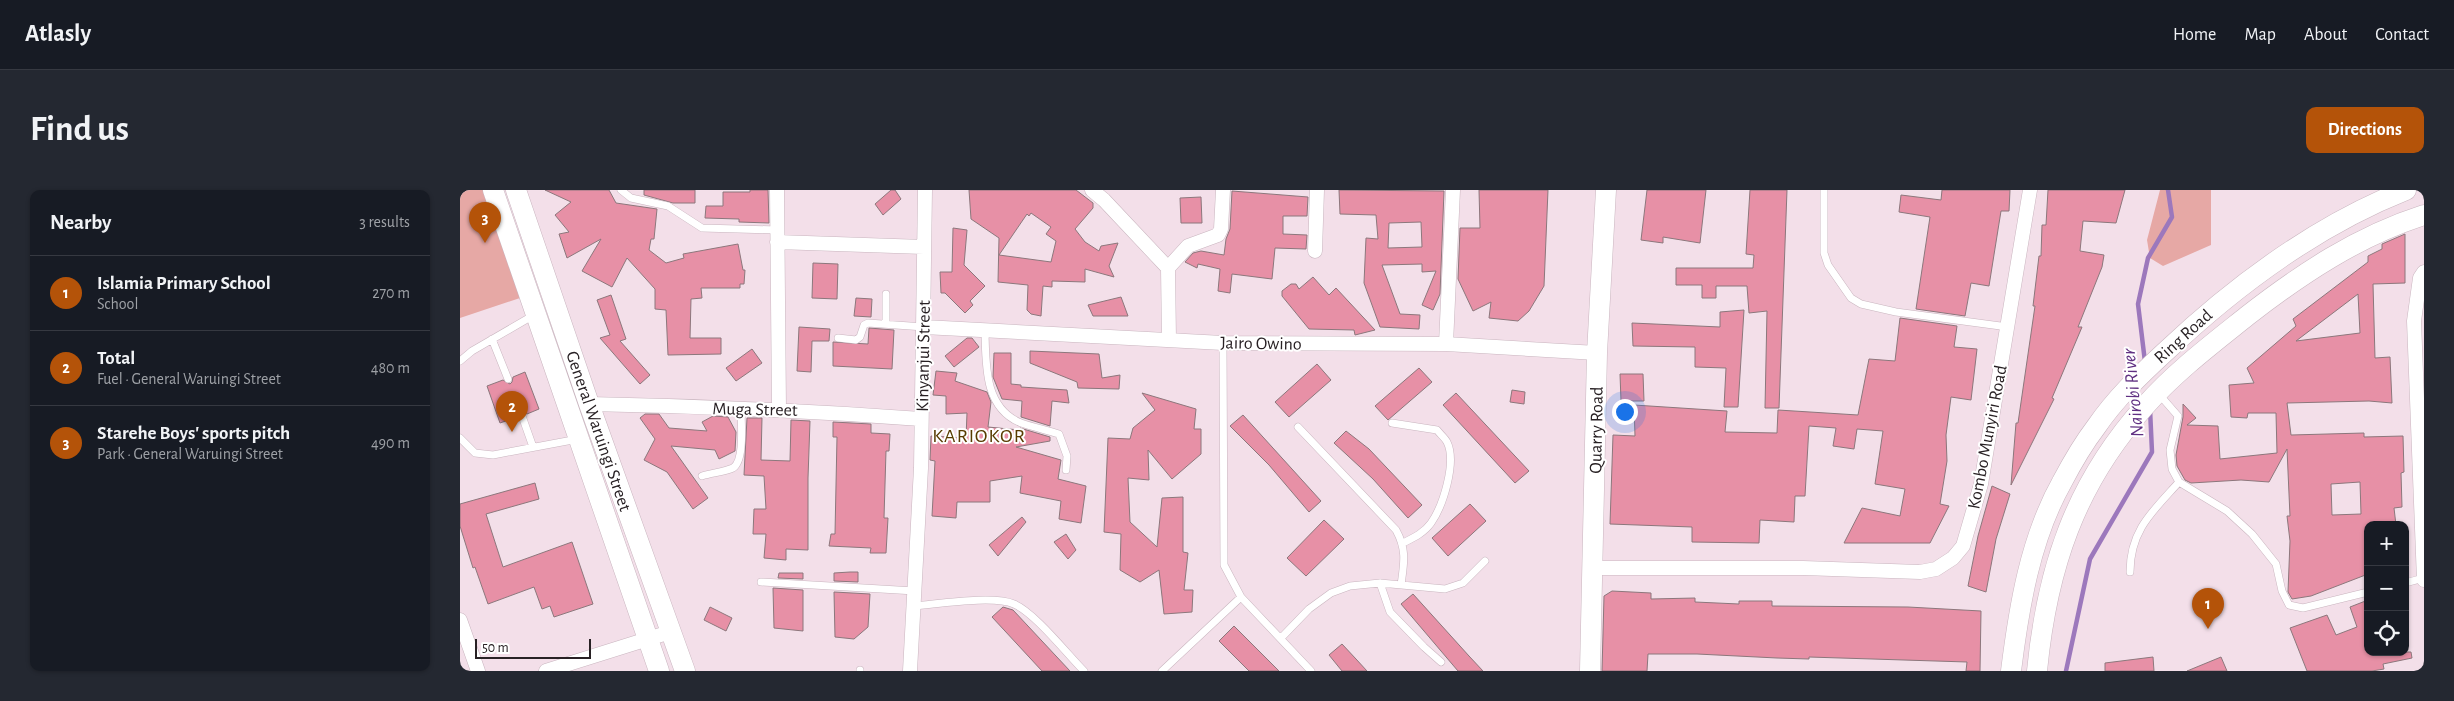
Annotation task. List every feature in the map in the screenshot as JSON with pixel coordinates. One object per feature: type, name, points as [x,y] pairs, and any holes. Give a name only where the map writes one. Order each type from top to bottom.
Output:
[{"type":"main road","name":"General Waruingi Street","points":[[493,190],[646,639],[659,671]]},
{"type":"main road","name":"General Waruingi Street","points":[[516,190],[589,404],[685,671]]},
{"type":"main road","name":"Quarry Road","points":[[1590,671],[1594,568],[1597,353],[1606,190]]},
{"type":"main road","name":"Ring Road","points":[[2011,671],[2018,614],[2035,547],[2061,483],[2096,427],[2137,378],[2196,323],[2253,278],[2316,233],[2406,190]]},
{"type":"main road","name":"Ring Road","points":[[2038,671],[2044,610],[2061,544],[2067,529],[2107,453],[2153,397],[2223,335],[2280,291],[2341,251],[2424,216]]},
{"type":"street","points":[[777,190],[780,409]]},
{"type":"street","name":"Kinyanjui Street","points":[[910,671],[915,591],[924,327],[925,190]]},
{"type":"street","points":[[1092,190],[1104,200],[1168,268],[1169,340]]},
{"type":"street","points":[[1168,268],[1188,246],[1218,235],[1221,229],[1223,190]]},
{"type":"street","points":[[1315,251],[1316,190]]},
{"type":"street","points":[[1446,344],[1453,190]]},
{"type":"street","name":"Kombo Munyiri Road","points":[[1594,568],[1803,568],[1920,572],[1936,569],[1953,558],[1963,546],[1981,484],[2030,190]]},
{"type":"street","points":[[777,236],[924,247]]},
{"type":"street","points":[[2424,272],[2420,278],[2414,321],[2424,579]]},
{"type":"street","name":"Jairo Owino","points":[[924,327],[985,332],[1223,343],[1446,344],[1597,353]]},
{"type":"street","name":"Muga Street","points":[[589,404],[741,410],[780,409],[921,418]]},
{"type":"street","points":[[460,620],[478,671]]},
{"type":"street","points":[[546,671],[670,632]]},
{"type":"lane","points":[[621,190],[631,198],[668,206],[702,228],[777,236]]},
{"type":"lane","points":[[1824,190],[1824,252],[1828,265],[1851,298],[1861,304],[1896,312],[2008,327]]},
{"type":"lane","points":[[886,294],[886,324]]},
{"type":"lane","points":[[460,361],[472,351],[535,314]]},
{"type":"lane","points":[[838,338],[856,340],[860,337],[864,325],[886,324],[924,327]]},
{"type":"lane","points":[[985,332],[986,370],[991,392],[1006,414],[1020,422],[1059,434],[1067,456],[1066,470]]},
{"type":"lane","points":[[492,339],[508,379]]},
{"type":"lane","points":[[1223,343],[1224,565],[1241,597],[1311,671]]},
{"type":"lane","points":[[2153,397],[2178,416],[2170,450],[2172,469],[2179,482],[2227,511],[2252,534],[2276,564],[2282,591],[2289,605],[2303,608],[2364,593]]},
{"type":"lane","points":[[702,476],[732,468],[737,463],[740,455],[741,410]]},
{"type":"lane","points":[[522,416],[533,447]]},
{"type":"lane","points":[[1392,423],[1437,430],[1448,443],[1450,458],[1448,484],[1431,524],[1418,536],[1403,543]]},
{"type":"lane","points":[[1298,427],[1396,530],[1403,543],[1405,553],[1401,585]]},
{"type":"lane","points":[[460,438],[475,453],[493,455],[578,439]]},
{"type":"lane","points":[[2130,572],[2131,551],[2136,535],[2144,522],[2179,482]]},
{"type":"lane","points":[[1281,638],[1309,609],[1331,593],[1350,586],[1380,583],[1445,588],[1463,583],[1485,561]]},
{"type":"lane","points":[[2409,582],[2424,579]]},
{"type":"lane","points":[[761,582],[915,591]]},
{"type":"lane","points":[[1380,583],[1390,612],[1424,648],[1441,662]]},
{"type":"lane","points":[[1162,671],[1241,597]]},
{"type":"lane","points":[[914,606],[997,600],[1014,604],[1029,615],[1084,671]]},
{"type":"shaded area","points":[[460,190],[493,190],[529,295],[460,318]]},
{"type":"shaded area","points":[[2160,190],[2211,190],[2211,245],[2163,266],[2150,258],[2147,240]]},
{"type":"building","points":[[545,190],[609,190],[616,203],[657,209],[654,239],[651,239],[649,250],[666,263],[684,258],[683,254],[738,244],[743,270],[745,270],[744,284],[740,284],[740,288],[701,288],[702,298],[691,299],[690,338],[721,338],[721,354],[668,355],[666,310],[655,309],[655,289],[627,258],[612,287],[582,271],[601,239],[567,258],[559,234],[569,232],[555,215],[571,202]]},
{"type":"building","points":[[644,190],[695,190],[695,203],[673,203],[644,195]]},
{"type":"building","points":[[750,190],[768,190],[769,223],[739,222],[739,219],[705,218],[706,206],[723,206],[723,192],[750,192]]},
{"type":"building","points":[[891,190],[895,190],[901,199],[883,215],[875,204]]},
{"type":"building","points":[[969,190],[1076,190],[1093,203],[1093,208],[1075,229],[1085,242],[1099,251],[1101,246],[1118,243],[1109,266],[1114,277],[1085,269],[1085,282],[1052,281],[1052,287],[1043,286],[1041,316],[1031,314],[1027,310],[1028,285],[998,282],[999,238],[971,219]],"holes":[[[1031,213],[1051,227],[1046,234],[1056,241],[1051,262],[999,255],[1027,214],[1029,216]]]},
{"type":"building","points":[[1339,190],[1444,191],[1440,294],[1433,310],[1422,305],[1436,271],[1422,272],[1422,264],[1382,265],[1400,314],[1420,315],[1419,329],[1380,327],[1364,283],[1366,238],[1378,239],[1376,215],[1340,214]],"holes":[[[1421,222],[1422,247],[1388,248],[1389,223]]]},
{"type":"building","points":[[1479,190],[1548,190],[1544,286],[1529,311],[1518,321],[1489,318],[1491,302],[1473,311],[1458,279],[1460,228],[1480,228]]},
{"type":"building","points":[[1647,190],[1706,190],[1700,243],[1663,237],[1663,243],[1641,240]]},
{"type":"building","points":[[1750,190],[1787,190],[1779,408],[1765,408],[1767,311],[1749,313],[1747,286],[1716,286],[1716,298],[1702,298],[1702,285],[1676,285],[1676,268],[1753,268],[1754,255],[1746,254]]},
{"type":"building","points":[[1942,190],[2010,190],[2009,211],[2001,211],[1989,286],[1971,283],[1965,316],[1916,309],[1930,217],[1899,212],[1901,195],[1941,200]]},
{"type":"building","points":[[2048,190],[2125,190],[2116,223],[2083,221],[2080,251],[2104,255],[2102,267],[2078,327],[2082,327],[2052,398],[2054,399],[2011,485],[2016,423],[2018,423],[2035,306],[2033,306],[2039,256],[2041,256],[2042,225],[2046,225]]},
{"type":"building","points":[[1232,191],[1308,197],[1307,216],[1283,216],[1283,234],[1307,235],[1306,249],[1275,248],[1272,279],[1232,274],[1230,293],[1218,291],[1220,269],[1198,264],[1197,268],[1185,262],[1193,253],[1201,251],[1224,255],[1226,239],[1230,229]]},
{"type":"building","points":[[1201,197],[1202,223],[1181,223],[1180,198]]},
{"type":"building","points":[[953,228],[967,230],[964,265],[985,286],[970,301],[973,305],[965,313],[945,293],[941,293],[940,272],[952,272]]},
{"type":"building","points":[[2405,234],[2405,283],[2373,284],[2375,358],[2390,357],[2392,403],[2369,401],[2287,403],[2291,435],[2364,433],[2364,437],[2403,436],[2404,472],[2401,473],[2402,507],[2394,508],[2396,521],[2364,521],[2364,576],[2311,596],[2292,599],[2288,592],[2290,541],[2287,516],[2290,516],[2287,449],[2269,482],[2241,480],[2191,483],[2185,480],[2177,466],[2176,455],[2183,417],[2183,404],[2196,418],[2187,425],[2218,426],[2220,459],[2277,453],[2276,413],[2248,413],[2247,418],[2231,417],[2229,385],[2254,383],[2247,368],[2296,326],[2293,319],[2368,262],[2368,256],[2382,249],[2382,244]],"holes":[[[2358,294],[2360,333],[2296,341]],[[2360,482],[2361,514],[2332,515],[2331,484]]]},
{"type":"building","points":[[813,263],[838,264],[837,299],[812,298]]},
{"type":"building","points":[[1313,277],[1329,295],[1336,288],[1375,330],[1355,335],[1354,330],[1309,329],[1282,296],[1282,291],[1291,284],[1296,284],[1299,289]]},
{"type":"building","points":[[611,295],[626,339],[620,341],[650,375],[640,384],[600,338],[610,335],[597,300]]},
{"type":"building","points":[[1121,297],[1128,316],[1093,316],[1088,305]]},
{"type":"building","points":[[856,298],[872,299],[871,317],[854,316]]},
{"type":"building","points":[[1744,310],[1738,407],[1724,407],[1726,368],[1695,367],[1695,347],[1633,346],[1632,323],[1720,327],[1720,312]]},
{"type":"building","points":[[1900,318],[1957,326],[1954,347],[1977,349],[1971,400],[1951,397],[1946,435],[1947,461],[1940,504],[1949,506],[1930,543],[1844,543],[1862,508],[1900,516],[1905,489],[1875,484],[1883,431],[1857,429],[1854,449],[1833,446],[1836,428],[1809,426],[1805,496],[1795,496],[1794,522],[1760,520],[1759,543],[1692,542],[1692,527],[1610,524],[1613,435],[1635,436],[1634,405],[1727,411],[1725,432],[1777,433],[1778,410],[1858,415],[1869,359],[1895,361]]},
{"type":"building","points":[[799,327],[830,329],[829,341],[812,341],[811,372],[797,371]]},
{"type":"building","points":[[869,328],[894,330],[892,369],[833,366],[833,342],[868,344]]},
{"type":"building","points":[[967,338],[972,338],[979,347],[954,367],[945,356]]},
{"type":"building","points":[[752,349],[762,363],[736,381],[726,368]]},
{"type":"building","points":[[1030,351],[1099,354],[1102,378],[1120,375],[1119,389],[1078,388],[1077,382],[1030,363]]},
{"type":"building","points":[[994,353],[1011,353],[1011,384],[1021,385],[1021,387],[1067,390],[1069,403],[1052,401],[1050,426],[1021,417],[1022,401],[1002,399],[993,377]]},
{"type":"building","points":[[1317,364],[1331,380],[1289,417],[1275,402]]},
{"type":"building","points":[[1419,368],[1432,382],[1388,420],[1375,406]]},
{"type":"building","points":[[936,371],[957,373],[955,381],[987,392],[991,402],[988,427],[1019,430],[1020,428],[1050,437],[1050,441],[1016,447],[1061,460],[1058,479],[1086,486],[1081,523],[1059,519],[1061,501],[1020,493],[1022,476],[990,481],[990,502],[957,502],[956,518],[932,516],[935,461],[930,460],[931,436],[966,438],[967,413],[946,414],[946,396],[933,395]]},
{"type":"building","points":[[525,372],[539,409],[527,414],[520,411],[517,417],[500,423],[487,386],[503,380],[510,384],[513,377]]},
{"type":"building","points":[[1620,374],[1643,374],[1644,401],[1621,401]]},
{"type":"building","points":[[1512,390],[1525,392],[1524,404],[1510,402]]},
{"type":"building","points":[[1142,393],[1196,409],[1194,429],[1201,429],[1201,454],[1172,479],[1148,450],[1149,480],[1128,478],[1130,522],[1157,547],[1162,498],[1183,497],[1183,552],[1188,553],[1184,590],[1193,590],[1192,612],[1164,614],[1159,570],[1140,582],[1120,570],[1121,534],[1104,532],[1108,438],[1130,439],[1133,428],[1155,410]]},
{"type":"building","points":[[1456,393],[1529,471],[1515,483],[1443,405]]},
{"type":"building","points":[[645,414],[659,414],[669,428],[707,431],[702,422],[713,416],[728,417],[736,432],[735,451],[719,459],[715,450],[671,446],[708,498],[693,509],[667,472],[644,460],[655,439],[640,418]]},
{"type":"building","points":[[1243,415],[1321,501],[1309,512],[1269,465],[1230,426]]},
{"type":"building","points":[[747,418],[762,418],[761,460],[790,461],[791,420],[810,421],[808,550],[786,549],[786,560],[764,558],[766,534],[753,534],[754,509],[766,509],[764,476],[744,475]]},
{"type":"building","points":[[833,422],[871,424],[871,433],[890,434],[889,451],[886,451],[884,518],[888,518],[886,553],[870,553],[871,548],[829,546],[831,534],[835,534],[837,437],[833,437]]},
{"type":"building","points":[[1346,431],[1369,449],[1422,505],[1408,518],[1373,479],[1334,443]]},
{"type":"building","points":[[535,483],[539,499],[486,514],[503,567],[572,542],[593,604],[554,617],[550,606],[542,609],[534,587],[488,604],[475,567],[473,568],[460,526],[460,504]]},
{"type":"building","points":[[1992,486],[2010,494],[1996,539],[1986,592],[1968,586],[1978,536]]},
{"type":"building","points":[[1470,504],[1486,521],[1448,556],[1432,538]]},
{"type":"building","points":[[1022,517],[1026,522],[998,556],[989,545]]},
{"type":"building","points":[[1324,520],[1344,539],[1306,576],[1287,558]]},
{"type":"building","points":[[1066,534],[1076,550],[1068,559],[1054,542]]},
{"type":"building","points":[[858,572],[858,582],[834,581],[834,573]]},
{"type":"building","points":[[779,573],[803,573],[803,579],[778,578]]},
{"type":"building","points":[[773,588],[803,590],[803,631],[774,628]]},
{"type":"building","points":[[1612,591],[1651,593],[1651,599],[1695,598],[1695,602],[1739,604],[1739,601],[1772,601],[1772,606],[1908,607],[1981,611],[1980,671],[1966,671],[1967,662],[1648,654],[1647,671],[1602,671],[1604,596]]},
{"type":"building","points":[[834,592],[870,594],[868,627],[854,639],[835,637]]},
{"type":"building","points":[[1413,594],[1483,671],[1458,671],[1401,604]]},
{"type":"building","points":[[2364,602],[2364,656],[2409,656],[2409,652],[2411,652],[2412,658],[2383,664],[2384,669],[2372,671],[2307,671],[2290,628],[2327,615],[2336,635],[2357,627],[2350,607]]},
{"type":"building","points":[[710,607],[732,618],[726,631],[704,620]]},
{"type":"building","points":[[1003,607],[1013,610],[1070,671],[1042,671],[992,617]]},
{"type":"building","points":[[1234,626],[1279,671],[1249,671],[1219,641]]},
{"type":"building","points":[[1342,644],[1367,671],[1342,671],[1329,655]]},
{"type":"building","points":[[2153,657],[2154,671],[2105,671],[2105,663]]},
{"type":"building","points":[[2221,657],[2227,671],[2187,671]]},
{"type":"waterway","name":"Nairobi River","points":[[2145,362],[2138,304],[2148,258],[2172,217],[2168,190]]},
{"type":"waterway","name":"Nairobi River","points":[[2066,671],[2090,559],[2152,452],[2150,409]]},
{"type":"place","name":"Starehe Boys' sports pitch","points":[[485,243]]},
{"type":"place","name":"Total","points":[[512,432]]},
{"type":"place","name":"Islamia Primary School","points":[[2208,629]]},
{"type":"district","name":"KARIOKOR","points":[[979,435]]}]
